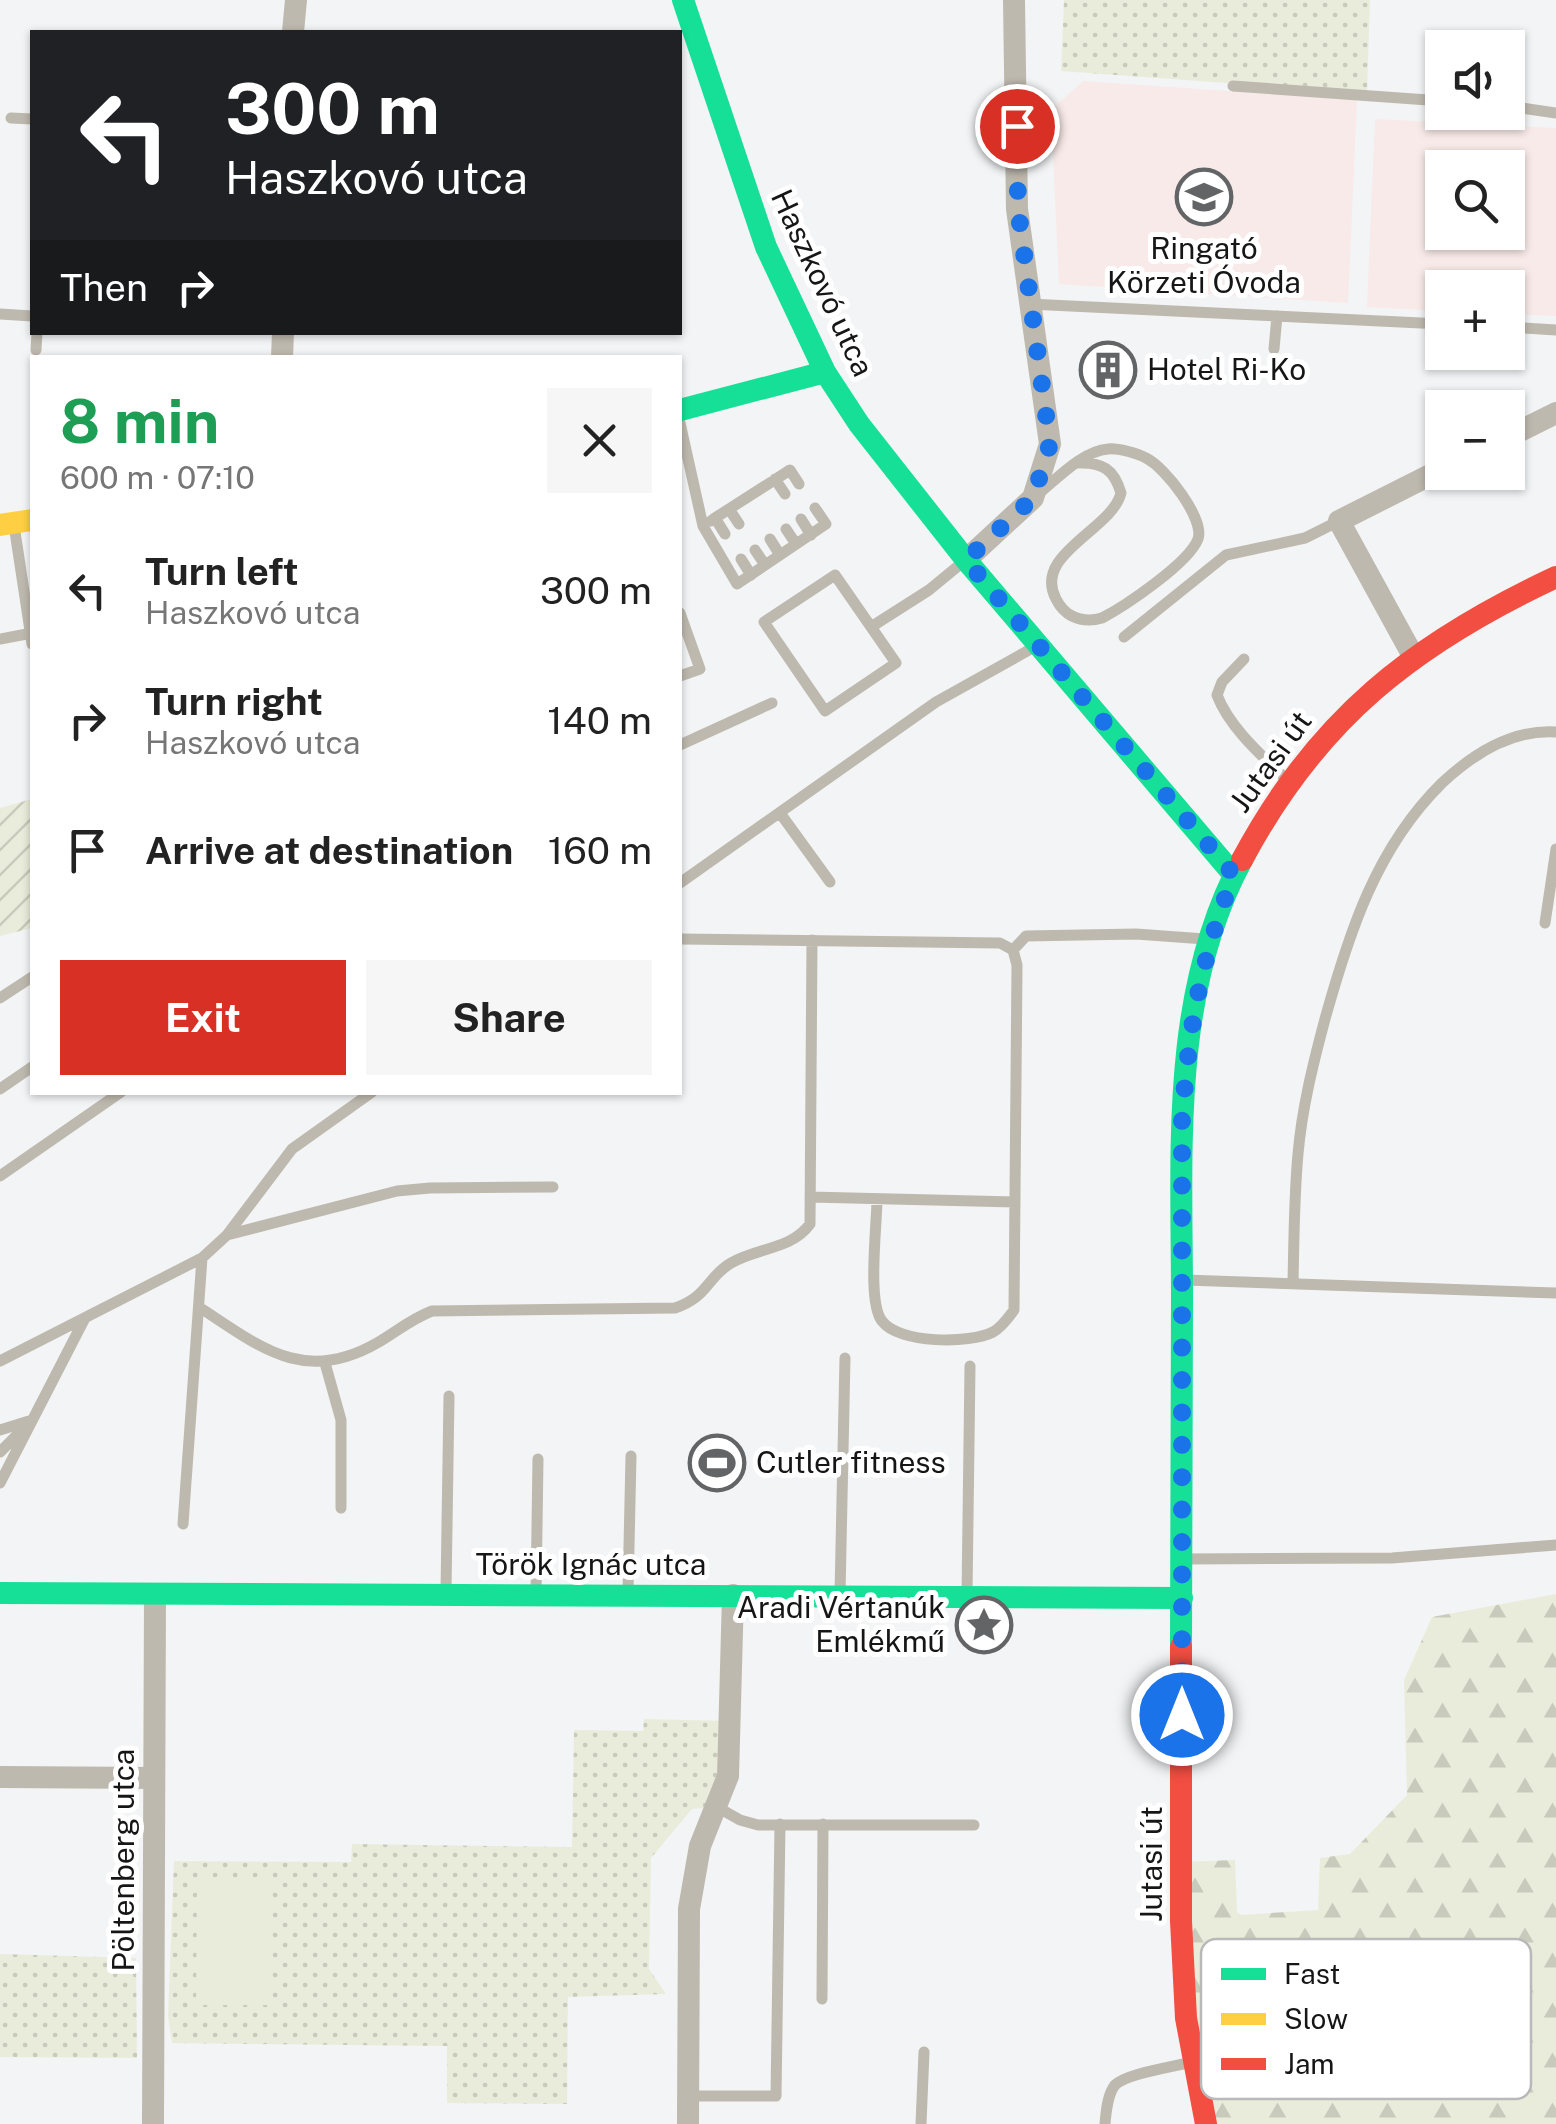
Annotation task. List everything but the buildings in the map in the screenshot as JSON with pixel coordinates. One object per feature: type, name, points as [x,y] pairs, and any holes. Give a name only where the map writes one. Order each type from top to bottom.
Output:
[{"type":"street","points":[[294,30],[296,0]]},
{"type":"street","name":"Haszkovó utca","points":[[683,0],[766,247],[825,372],[859,424],[966,560],[1234,875]]},
{"type":"street","points":[[966,560],[1033,498],[1050,444],[1028,304],[1016,180],[1014,0]]},
{"type":"street","points":[[682,409],[825,372]]},
{"type":"street","points":[[1525,428],[1556,413]]},
{"type":"street","points":[[1412,654],[1339,521],[1425,478]]},
{"type":"street","name":"Jutasi út","points":[[1201,2098],[1186,2018],[1181,1921],[1182,1120],[1186,1054],[1197,986],[1234,875],[1262,823],[1325,735],[1412,654],[1458,624],[1556,576]]},
{"type":"street","name":"Török Ignác utca","points":[[0,1593],[1182,1598]]},
{"type":"street","name":"Pöltenberg utca","points":[[153,2124],[154,1595]]},
{"type":"street","points":[[688,2124],[689,1909],[700,1846],[728,1776],[733,1595]]},
{"type":"street","points":[[0,1777],[154,1778]]},
{"type":"street","name":"Jutasi út","points":[[1201,2099],[1206,2124]]},
{"type":"lane","points":[[1234,86],[1425,100]]},
{"type":"lane","points":[[1525,108],[1556,113]]},
{"type":"lane","points":[[11,118],[30,119]]},
{"type":"lane","points":[[1028,304],[1425,323]]},
{"type":"lane","points":[[0,314],[30,316]]},
{"type":"lane","points":[[1274,349],[1277,316]]},
{"type":"lane","points":[[1525,328],[1556,330]]},
{"type":"lane","points":[[36,335],[36,350]]},
{"type":"lane","points":[[682,435],[703,526],[737,584],[826,524],[815,508]]},
{"type":"lane","points":[[1033,498],[1078,463],[1108,449],[1149,458],[1197,516],[1200,534],[1196,544],[1182,560],[1114,612],[1093,621],[1076,618],[1057,602],[1053,592],[1055,568],[1066,552],[1118,506],[1121,493],[1109,469],[1096,462],[1078,463]]},
{"type":"lane","points":[[703,526],[790,470],[800,484]]},
{"type":"lane","points":[[775,479],[785,494]]},
{"type":"lane","points":[[761,488],[770,503]]},
{"type":"lane","points":[[745,499],[754,514]]},
{"type":"lane","points":[[729,509],[739,524]]},
{"type":"lane","points":[[715,518],[725,534]]},
{"type":"lane","points":[[801,519],[811,534]]},
{"type":"lane","points":[[1124,637],[1226,556],[1305,538],[1339,521]]},
{"type":"lane","points":[[15,522],[30,623]]},
{"type":"lane","points":[[786,529],[796,544]]},
{"type":"lane","points":[[770,539],[780,555]]},
{"type":"lane","points":[[756,550],[765,565]]},
{"type":"lane","points":[[741,559],[751,575]]},
{"type":"lane","points":[[872,628],[966,560]]},
{"type":"lane","points":[[834,575],[872,628],[896,664],[824,711],[764,622],[834,575]]},
{"type":"lane","points":[[682,619],[700,669],[682,675]]},
{"type":"lane","points":[[0,640],[30,637]]},
{"type":"lane","points":[[682,882],[936,702],[1038,644]]},
{"type":"lane","points":[[1244,659],[1222,682],[1217,695],[1242,731],[1289,782]]},
{"type":"lane","points":[[682,744],[772,702]]},
{"type":"lane","points":[[1293,1283],[1297,1169],[1306,1096],[1338,971],[1364,896],[1397,836],[1468,758],[1508,738],[1556,732]]},
{"type":"lane","points":[[780,812],[830,882]]},
{"type":"lane","points":[[1544,924],[1556,849]]},
{"type":"lane","points":[[1013,950],[1026,936],[1136,934],[1210,940]]},
{"type":"lane","points":[[682,939],[1000,943],[1013,950],[1017,965],[1014,1310],[1007,1320],[992,1332],[969,1339],[918,1339],[892,1330],[881,1320],[875,1303],[877,1198]]},
{"type":"lane","points":[[199,1307],[266,1352],[326,1363],[351,1356],[413,1318],[432,1312],[676,1308],[696,1302],[726,1266],[799,1239],[810,1224],[812,940]]},
{"type":"lane","points":[[0,998],[30,978]]},
{"type":"lane","points":[[0,1089],[30,1067]]},
{"type":"lane","points":[[0,1176],[117,1095]]},
{"type":"lane","points":[[0,1361],[202,1258],[227,1235],[292,1149],[368,1095]]},
{"type":"lane","points":[[227,1235],[397,1192],[553,1187]]},
{"type":"lane","points":[[810,1197],[1015,1202]]},
{"type":"lane","points":[[183,1524],[202,1258]]},
{"type":"lane","points":[[1183,1280],[1556,1293]]},
{"type":"lane","points":[[0,1484],[86,1318]]},
{"type":"lane","points":[[840,1595],[844,1358]]},
{"type":"lane","points":[[326,1363],[341,1420],[341,1508]]},
{"type":"lane","points":[[967,1596],[970,1366]]},
{"type":"lane","points":[[446,1596],[449,1396]]},
{"type":"lane","points":[[0,1430],[34,1420]]},
{"type":"lane","points":[[0,1452],[34,1420]]},
{"type":"lane","points":[[628,1596],[631,1456]]},
{"type":"lane","points":[[536,1595],[538,1459]]},
{"type":"lane","points":[[1182,1560],[1392,1558],[1556,1546]]},
{"type":"lane","points":[[717,1807],[740,1820],[758,1824],[974,1824]]},
{"type":"lane","points":[[688,2096],[776,2096],[780,1824]]},
{"type":"lane","points":[[822,1998],[823,1824]]},
{"type":"lane","points":[[920,2124],[924,2052]]},
{"type":"lane","points":[[1105,2124],[1109,2098],[1116,2084],[1132,2076],[1194,2062]]},
{"type":"shaded area","name":"Ringató Körzeti Óvoda","points":[[1083,81],[1357,100],[1348,303],[1059,284],[1051,110]]},
{"type":"shaded area","name":"Ringató Körzeti Óvoda","points":[[1375,119],[1425,121],[1425,130],[1556,128],[1556,316],[1525,315],[1525,270],[1425,270],[1425,310],[1367,307]]},
{"type":"green space","points":[[1064,0],[1370,0],[1367,93],[1061,71]]},
{"type":"green space","points":[[30,800],[30,928],[0,936],[0,808]]},
{"type":"green space","points":[[1556,1594],[1556,2124],[1203,2124],[1179,1862],[1235,1860],[1237,1912],[1241,1915],[1318,1910],[1320,1858],[1350,1854],[1407,1795],[1404,1680],[1432,1617]]},
{"type":"green space","points":[[644,1719],[730,1721],[717,1807],[692,1809],[651,1858],[649,1969],[666,1994],[568,1997],[567,2104],[447,2103],[447,2046],[172,2043],[168,2016],[174,1861],[351,1862],[352,1844],[572,1847],[574,1730],[643,1731]]},
{"type":"green space","points":[[197,1879],[272,1880],[270,2005],[196,2005]]},
{"type":"green space","points":[[0,1954],[136,1958],[137,2058],[0,2057]]},
{"type":"traffic: fast","points":[[683,0],[766,247],[825,372],[859,424],[966,560],[1234,875]]},
{"type":"traffic: fast","points":[[682,409],[825,372]]},
{"type":"traffic: fast","points":[[1181,1647],[1181,1187],[1185,1074],[1202,964],[1219,911],[1242,860]]},
{"type":"traffic: fast","points":[[0,1593],[1182,1598]]},
{"type":"traffic: slow","points":[[0,525],[30,520]]},
{"type":"traffic: jam","points":[[1242,860],[1303,766],[1374,691],[1457,630],[1556,577]]},
{"type":"traffic: jam","points":[[1181,1647],[1181,1921],[1186,2018],[1201,2098]]},
{"type":"traffic: jam","points":[[1201,2099],[1206,2124]]},
{"type":"place","name":"Ringató Körzeti Óvoda","points":[[1204,197]]},
{"type":"place","name":"Hotel Ri-Ko","points":[[1108,370]]},
{"type":"place","name":"Cutler fitness","points":[[717,1463]]},
{"type":"place","name":"Aradi Vértanúk Emlékmű","points":[[984,1625]]},
{"type":"route","points":[[1017,126],[1018,209],[1050,444],[1033,498],[966,560],[1234,875],[1212,931],[1197,986],[1186,1054],[1182,1120],[1182,1715]]}]
